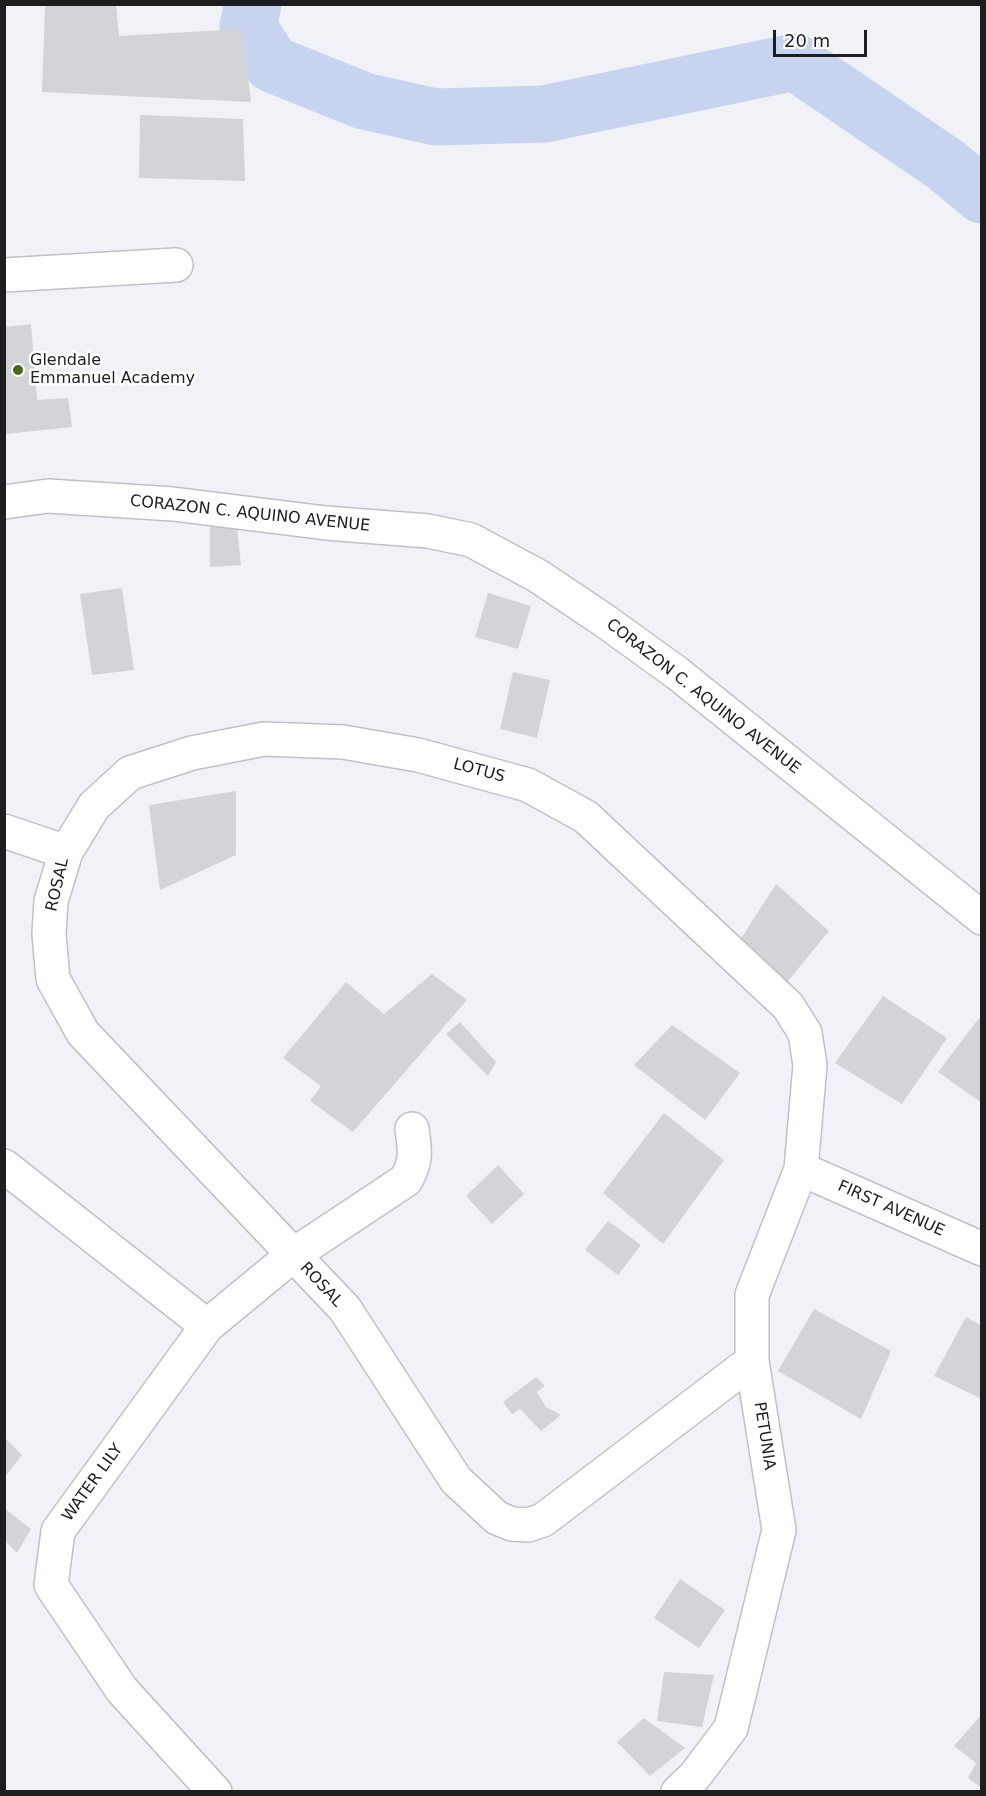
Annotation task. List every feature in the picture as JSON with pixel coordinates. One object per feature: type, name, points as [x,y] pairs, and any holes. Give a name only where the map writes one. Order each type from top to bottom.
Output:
[{"type":"street","points":[[4,275],[176,265]]},
{"type":"street","name":"CORAZON C. AQUINO AVENUE","points":[[4,502],[48,496],[173,504],[326,523],[428,531],[471,540],[538,576],[677,673],[981,918]]},
{"type":"street","name":"LOTUS","points":[[66,852],[94,806],[130,773],[192,753],[264,739],[343,742],[418,755],[528,785],[586,817],[788,1006],[805,1033],[810,1065]]},
{"type":"street","name":"ROSAL","points":[[4,831],[66,852],[51,901],[49,934],[53,979],[83,1033],[345,1309],[456,1480],[497,1518],[512,1524],[528,1525],[543,1520],[752,1361]]},
{"type":"street","name":"PETUNIA","points":[[678,1791],[694,1777],[731,1728],[779,1530],[752,1361],[752,1295],[801,1169],[810,1065]]},
{"type":"street","name":"WATER LILY","points":[[215,1791],[122,1690],[51,1585],[58,1531],[207,1326],[293,1255],[406,1180],[414,1167],[415,1147],[412,1129]]},
{"type":"street","points":[[4,1166],[207,1326]]},
{"type":"street","name":"FIRST AVENUE","points":[[801,1169],[981,1250]]},
{"type":"building","points":[[45,4],[116,4],[119,36],[242,29],[251,102],[42,92]]},
{"type":"building","points":[[140,115],[243,119],[245,181],[139,178]]},
{"type":"building","points":[[31,324],[37,400],[68,398],[72,427],[5,434],[4,327]]},
{"type":"building","points":[[210,525],[237,527],[241,565],[210,567]]},
{"type":"building","points":[[122,588],[134,670],[92,675],[80,594]]},
{"type":"building","points":[[488,593],[531,606],[518,649],[475,637]]},
{"type":"building","points":[[513,672],[550,680],[537,738],[500,729]]},
{"type":"building","points":[[236,791],[236,855],[160,890],[149,805]]},
{"type":"building","points":[[776,884],[829,931],[780,991],[735,948]]},
{"type":"building","points":[[432,974],[467,1000],[353,1132],[310,1101],[321,1086],[283,1058],[346,982],[384,1014]]},
{"type":"building","points":[[883,996],[947,1038],[902,1104],[835,1063]]},
{"type":"building","points":[[979,1018],[982,1019],[982,1103],[938,1072]]},
{"type":"building","points":[[460,1022],[496,1062],[488,1076],[446,1034]]},
{"type":"building","points":[[672,1025],[740,1073],[705,1120],[634,1065]]},
{"type":"building","points":[[664,1113],[724,1160],[663,1244],[603,1193]]},
{"type":"building","points":[[498,1165],[524,1194],[492,1224],[466,1196]]},
{"type":"building","points":[[608,1221],[641,1245],[618,1275],[585,1250]]},
{"type":"building","points":[[814,1309],[891,1351],[861,1419],[778,1371]]},
{"type":"building","points":[[966,1317],[982,1326],[982,1399],[934,1376]]},
{"type":"building","points":[[536,1377],[545,1386],[537,1392],[546,1407],[561,1415],[541,1431],[520,1409],[512,1414],[503,1402]]},
{"type":"building","points":[[4,1437],[22,1455],[4,1478]]},
{"type":"building","points":[[4,1508],[31,1529],[17,1553],[4,1540]]},
{"type":"building","points":[[680,1579],[725,1610],[699,1648],[654,1618]]},
{"type":"building","points":[[664,1672],[714,1675],[702,1727],[657,1721]]},
{"type":"building","points":[[982,1714],[982,1788],[968,1778],[976,1763],[954,1746]]},
{"type":"building","points":[[644,1718],[685,1748],[650,1776],[617,1742]]},
{"type":"waterway","points":[[253,4],[248,27],[272,64],[364,101],[436,117],[544,114],[795,62],[946,165],[982,195]]},
{"type":"place","name":"Glendale Emmanuel Academy","points":[[18,370]]}]
